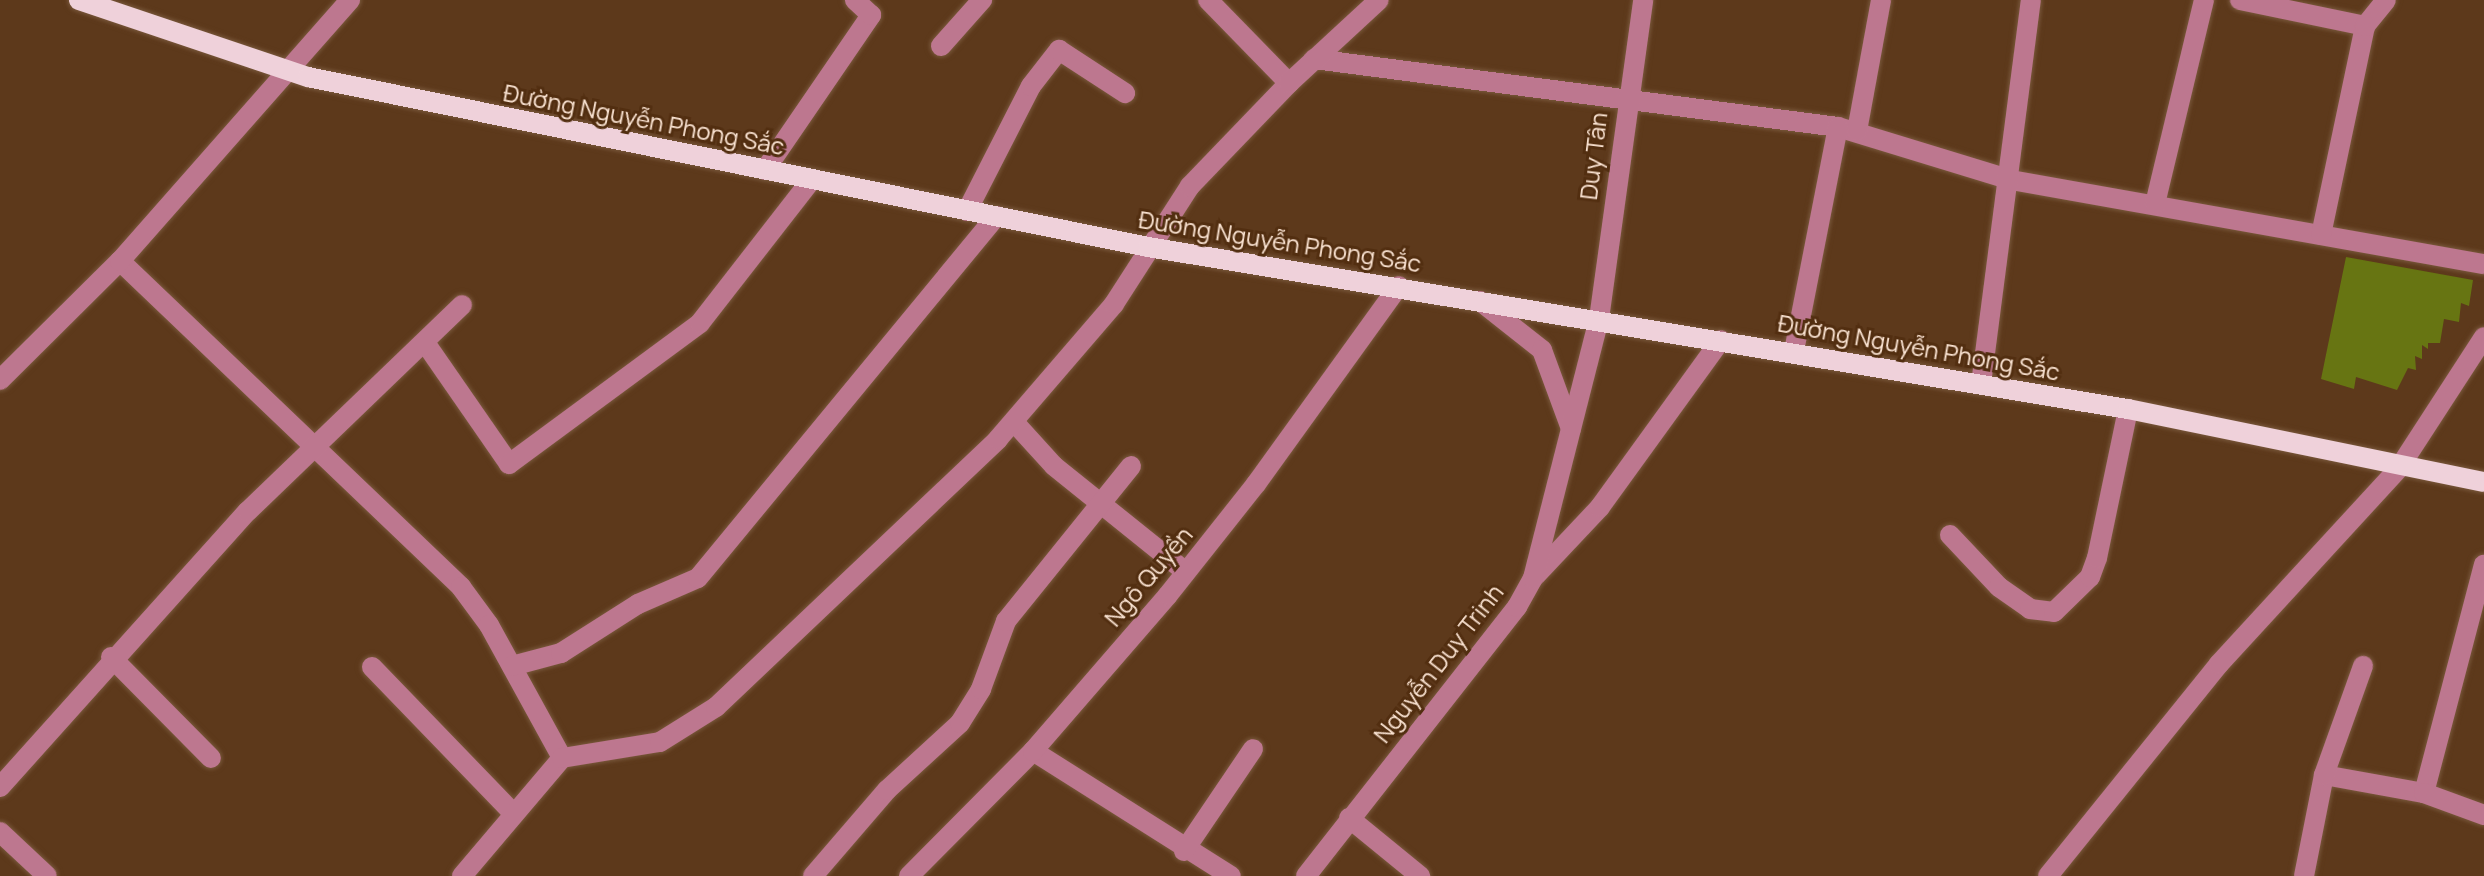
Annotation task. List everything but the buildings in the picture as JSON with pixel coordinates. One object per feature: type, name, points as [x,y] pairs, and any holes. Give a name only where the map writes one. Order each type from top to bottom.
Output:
[{"type":"main road","name":"Đường Nguyễn Phong Sắc","points":[[79,0],[292,72],[967,211],[1148,247],[1477,298],[2128,409],[2399,468],[2484,482]]},
{"type":"street","points":[[0,380],[120,261],[292,72],[350,0]]},
{"type":"street","points":[[765,170],[871,15],[855,0]]},
{"type":"street","points":[[941,46],[982,0]]},
{"type":"street","points":[[1208,0],[1289,83]]},
{"type":"street","points":[[462,876],[562,758],[660,742],[716,707],[1014,422],[1114,304],[1190,186],[1289,83],[1379,0]]},
{"type":"street","name":"Duy Tân","points":[[1599,319],[1626,103],[1643,0]]},
{"type":"street","points":[[1794,351],[1881,0]]},
{"type":"street","points":[[1981,384],[2011,180],[2031,0]]},
{"type":"street","points":[[2155,204],[2204,0]]},
{"type":"street","points":[[2240,0],[2365,26]]},
{"type":"street","points":[[2321,235],[2365,26],[2386,0]]},
{"type":"street","points":[[967,211],[1031,86],[1059,50],[1125,93]]},
{"type":"street","points":[[1314,59],[1626,103],[1848,129],[2011,180],[2484,264]]},
{"type":"street","points":[[426,344],[509,464],[700,323],[812,179]]},
{"type":"street","points":[[512,666],[561,653],[638,604],[698,578],[996,216]]},
{"type":"street","points":[[120,261],[310,447],[461,587],[512,666],[562,758]]},
{"type":"street","name":"Ngô Quyền","points":[[909,876],[1033,751],[1186,572],[1399,286]]},
{"type":"street","points":[[1477,298],[1542,350],[1572,432]]},
{"type":"street","points":[[0,787],[111,657],[310,447],[426,344],[462,305]]},
{"type":"street","name":"Nguyễn Duy Trinh","points":[[1306,876],[1517,607],[1533,578],[1599,319]]},
{"type":"street","points":[[2048,876],[2219,664],[2399,468],[2484,337]]},
{"type":"street","points":[[1533,578],[1600,507],[1721,340]]},
{"type":"street","points":[[1950,535],[1999,587],[2030,609],[2054,612],[2090,577],[2097,558],[2128,409]]},
{"type":"street","points":[[1014,422],[1054,466],[1186,572]]},
{"type":"street","points":[[813,876],[887,790],[960,723],[981,689],[1006,621],[1131,466]]},
{"type":"street","points":[[2424,793],[2484,565]]},
{"type":"street","points":[[111,657],[211,758]]},
{"type":"street","points":[[2304,876],[2324,775],[2363,666]]},
{"type":"street","points":[[372,667],[514,814]]},
{"type":"street","points":[[1184,851],[1253,749]]},
{"type":"street","points":[[1033,751],[1184,851],[1231,876]]},
{"type":"street","points":[[2324,775],[2424,793],[2484,815]]},
{"type":"street","points":[[1349,818],[1420,876]]},
{"type":"street","points":[[0,832],[47,876]]}]
